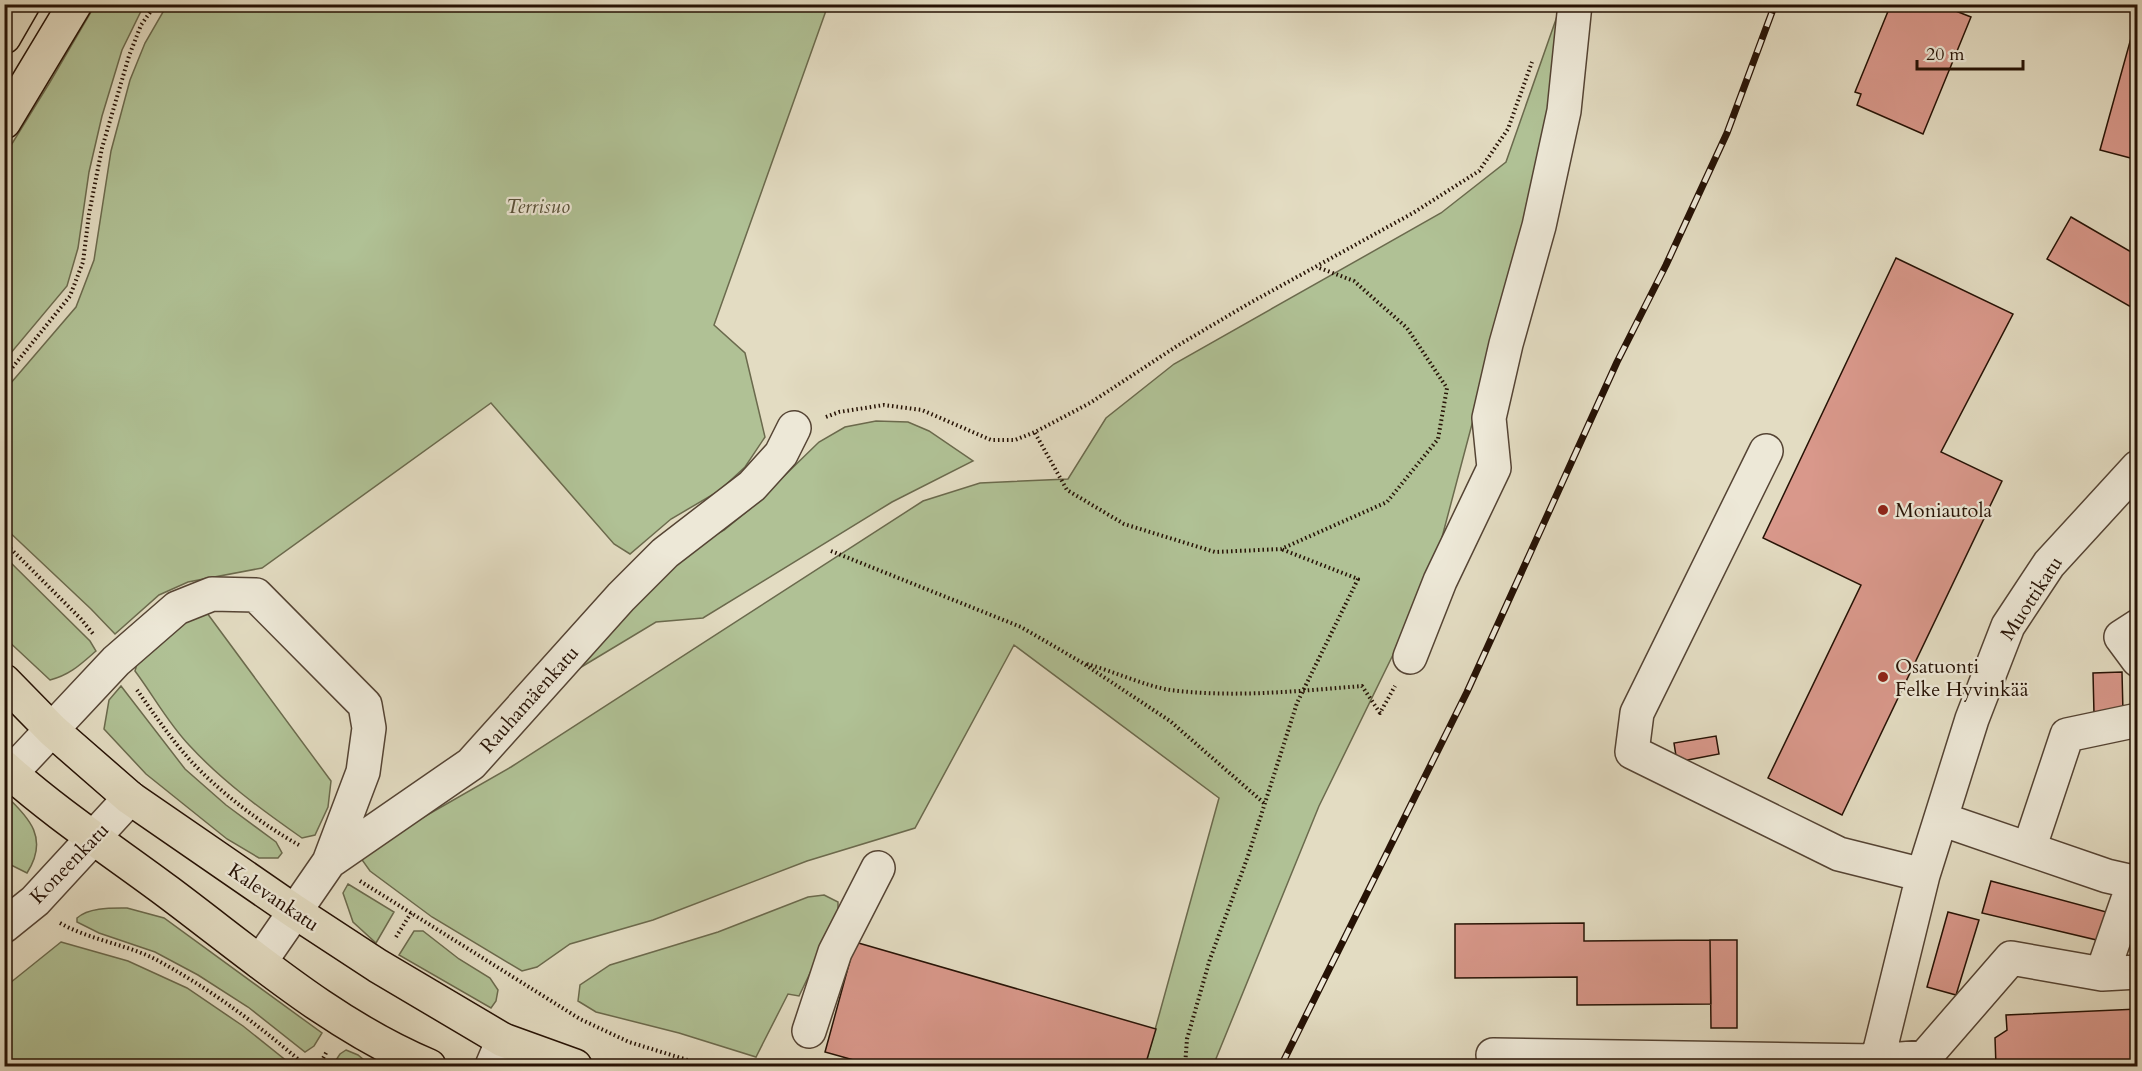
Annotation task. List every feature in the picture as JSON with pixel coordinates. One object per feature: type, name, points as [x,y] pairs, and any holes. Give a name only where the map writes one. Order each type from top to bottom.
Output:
[{"type":"main road","points":[[4,37],[23,4]]},
{"type":"main road","points":[[4,122],[75,4]]},
{"type":"main road","name":"Kalevankatu","points":[[4,681],[52,730],[130,798],[378,966],[498,1053],[575,1066]]},
{"type":"main road","points":[[8,770],[94,839],[344,1022],[429,1066]]},
{"type":"street","points":[[1410,657],[1440,581],[1494,468],[1489,418],[1506,344],[1539,226],[1564,111],[1575,4]]},
{"type":"street","name":"Rauhamäenkatu","points":[[260,962],[329,862],[471,764],[621,597],[665,553],[752,486],[781,454],[794,428]]},
{"type":"street","points":[[1766,452],[1637,713],[1632,752],[1839,854],[1923,875]]},
{"type":"street","name":"Muottikatu","points":[[1877,1064],[1923,875],[1972,719],[2008,627],[2049,564],[2138,467]]},
{"type":"street","points":[[8,770],[52,730],[116,661],[177,608],[212,594],[256,595],[365,705],[369,728],[363,772],[329,862]]},
{"type":"street","points":[[2138,626],[2121,637],[2138,660]]},
{"type":"street","points":[[2029,849],[2067,735],[2138,720]]},
{"type":"street","name":"Koneenkatu","points":[[4,926],[34,901],[130,798]]},
{"type":"street","points":[[1941,819],[2107,876],[2136,882],[2102,974]]},
{"type":"street","points":[[809,1031],[835,952],[878,868]]},
{"type":"street","points":[[1493,1055],[1877,1064],[1925,1057],[2010,958],[2102,974],[2138,972]]},
{"type":"path","points":[[4,378],[70,296],[84,262],[89,214],[102,148],[125,67],[141,25],[156,4]]},
{"type":"path","points":[[794,428],[839,412],[884,405],[922,410],[992,440],[1015,440],[1035,432],[1090,403],[1177,346],[1413,213],[1479,171],[1508,129],[1532,61]]},
{"type":"path","points":[[1035,432],[1067,490],[1124,524],[1215,552],[1281,549],[1387,502],[1438,439],[1447,388],[1407,327],[1354,281],[1316,266]]},
{"type":"path","points":[[1185,1066],[1186,1039],[1210,959],[1248,856],[1297,703],[1358,579],[1281,549]]},
{"type":"path","points":[[831,551],[1020,627],[1081,662],[1170,722],[1265,804]]},
{"type":"path","points":[[1081,662],[1168,689],[1225,694],[1362,686],[1380,713],[1410,657]]},
{"type":"path","points":[[34,901],[57,921],[76,932],[153,958],[207,990],[306,1066]]},
{"type":"green space","points":[[95,5],[144,5],[122,50],[102,116],[89,172],[78,248],[67,286],[5,360],[5,155]]},
{"type":"green space","name":"Terrisuo","points":[[167,5],[828,5],[714,325],[745,353],[765,437],[745,467],[719,491],[671,519],[630,554],[614,544],[491,403],[262,568],[188,582],[159,595],[115,634],[5,528],[4,391],[76,307],[94,260],[111,151],[130,80],[145,43]]},
{"type":"green space","points":[[1561,5],[1548,108],[1524,228],[1432,575],[1319,806],[1213,1066],[1145,1066],[1219,798],[1014,645],[915,828],[807,861],[653,920],[570,944],[537,967],[522,971],[432,917],[370,871],[360,857],[387,838],[511,767],[923,501],[980,483],[1068,479],[1106,418],[1174,364],[1441,213],[1506,162]]},
{"type":"green space","points":[[876,421],[908,422],[929,431],[973,461],[892,502],[703,618],[656,622],[573,672],[684,552],[724,530],[750,509],[819,442],[845,427]]},
{"type":"green space","points":[[5,557],[90,641],[96,651],[64,675],[50,680],[5,638]]},
{"type":"green space","points":[[207,613],[331,781],[328,807],[315,835],[302,838],[257,806],[215,771],[181,736],[135,671],[139,658],[154,640],[173,627]]},
{"type":"green space","points":[[121,686],[185,769],[226,805],[276,842],[282,853],[278,858],[259,858],[227,839],[146,774],[104,729],[109,700]]},
{"type":"green space","points":[[5,795],[22,812],[34,830],[36,850],[27,873],[5,862]]},
{"type":"green space","points":[[348,884],[394,912],[376,943],[353,922],[343,893]]},
{"type":"green space","points":[[824,895],[838,902],[838,915],[799,996],[788,994],[756,1057],[679,1033],[596,1012],[578,1001],[580,985],[610,965],[718,932],[808,897]]},
{"type":"green space","points":[[127,908],[164,918],[322,1033],[314,1046],[305,1052],[248,1007],[198,975],[155,952],[99,933],[77,922],[77,918],[82,914],[94,910]]},
{"type":"green space","points":[[414,931],[423,931],[459,959],[490,978],[498,990],[496,1001],[491,1008],[399,955]]},
{"type":"green space","points":[[61,942],[128,961],[187,988],[243,1026],[293,1066],[5,1066],[5,987]]},
{"type":"green space","points":[[346,1050],[358,1055],[371,1066],[332,1066],[340,1054]]},
{"type":"building","points":[[1891,4],[1938,4],[1971,17],[1923,134],[1857,105],[1861,94],[1855,92]]},
{"type":"building","points":[[2131,38],[2138,39],[2138,160],[2100,150]]},
{"type":"building","points":[[2071,217],[2138,256],[2138,311],[2047,259]]},
{"type":"building","name":"Moniautola","points":[[1896,258],[2013,314],[1941,452],[2002,481],[1842,815],[1768,778],[1861,585],[1763,538]]},
{"type":"building","points":[[2122,672],[2123,713],[2094,714],[2093,673]]},
{"type":"building","points":[[1716,736],[1719,754],[1677,762],[1674,743]]},
{"type":"building","points":[[2134,749],[2138,749],[2138,792],[2136,792]]},
{"type":"building","points":[[1991,881],[2110,913],[2101,941],[1982,913]]},
{"type":"building","points":[[1948,912],[1979,920],[1956,995],[1927,987]]},
{"type":"building","points":[[1584,923],[1584,941],[1710,940],[1711,1004],[1577,1005],[1577,977],[1455,978],[1455,924]]},
{"type":"building","points":[[2135,924],[2138,924],[2138,954],[2136,954]]},
{"type":"building","points":[[1710,940],[1737,940],[1737,1028],[1711,1028]]},
{"type":"building","points":[[855,942],[1156,1029],[1145,1066],[875,1066],[825,1052]]},
{"type":"building","points":[[2138,1009],[2138,1066],[1996,1066],[1995,1038],[2007,1030],[2006,1015]]},
{"type":"railway","points":[[1281,1066],[1467,692],[1617,362],[1666,265],[1727,133],[1775,4]]},
{"type":"place","name":"Moniautola","points":[[1883,510]]},
{"type":"place","name":"Osatuonti Felke Hyvinkää","points":[[1883,677]]}]
